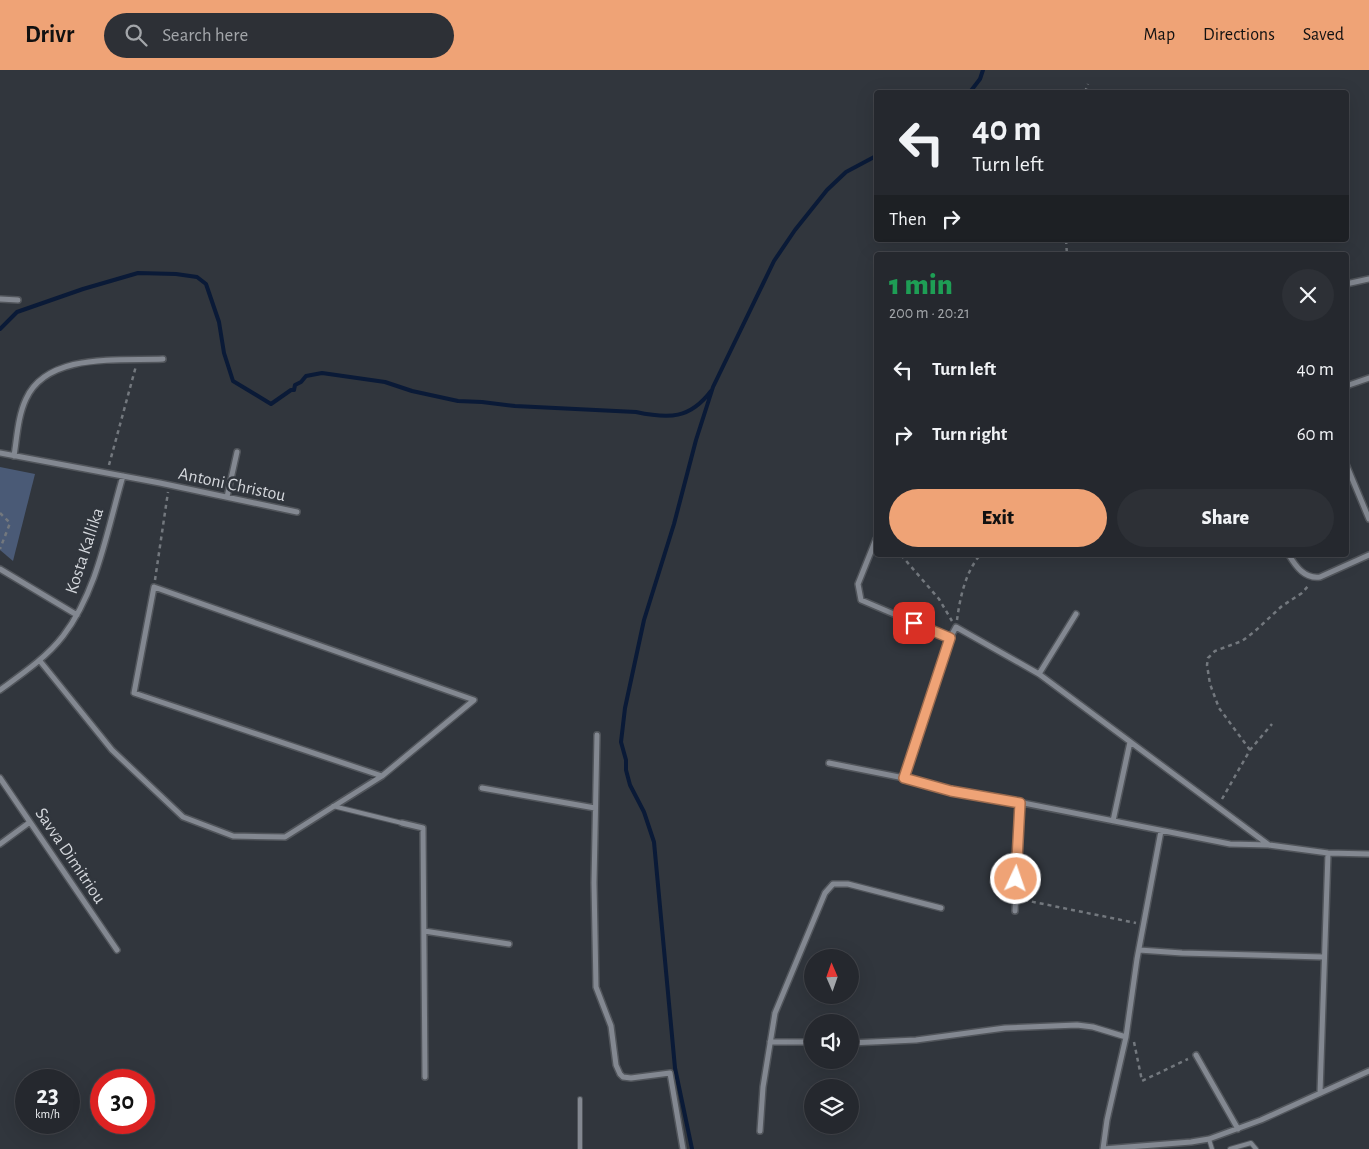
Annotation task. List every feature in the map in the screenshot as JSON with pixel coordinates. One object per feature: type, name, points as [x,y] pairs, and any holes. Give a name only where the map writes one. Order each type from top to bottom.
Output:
[{"type":"street","points":[[1349,283],[1369,279]]},
{"type":"street","points":[[0,299],[18,300]]},
{"type":"street","points":[[14,456],[22,409],[35,384],[41,379],[55,370],[89,362],[163,360]]},
{"type":"street","points":[[1349,385],[1369,378]]},
{"type":"street","points":[[226,497],[237,452]]},
{"type":"street","name":"Antoni Christou","points":[[0,453],[160,483],[297,512]]},
{"type":"street","points":[[1349,471],[1369,519]]},
{"type":"street","name":"Kosta Kallika","points":[[0,690],[40,661],[62,637],[77,615],[88,594],[95,574],[122,476]]},
{"type":"street","points":[[874,545],[858,584],[861,600],[950,638]]},
{"type":"street","points":[[1291,557],[1303,573],[1314,578],[1369,555]]},
{"type":"street","points":[[0,569],[77,615]]},
{"type":"street","points":[[40,661],[112,750],[183,817],[233,836],[285,837],[382,776],[474,700],[154,587],[134,693],[382,776]]},
{"type":"street","points":[[1039,674],[1076,614]]},
{"type":"street","points":[[904,778],[950,638],[956,627],[1039,674],[1269,845]]},
{"type":"street","points":[[597,735],[594,883],[595,981],[611,1026],[618,1071],[623,1077],[631,1078],[670,1073],[683,1149]]},
{"type":"street","points":[[1113,821],[1130,742]]},
{"type":"street","points":[[829,763],[904,778],[951,791],[1230,844],[1269,845],[1328,853],[1369,854]]},
{"type":"street","name":"Savva Dimitriou","points":[[0,778],[118,950]]},
{"type":"street","points":[[482,788],[595,808]]},
{"type":"street","points":[[1015,911],[1020,803]]},
{"type":"street","points":[[0,844],[30,822]]},
{"type":"street","points":[[402,822],[423,828],[425,1077]]},
{"type":"street","points":[[1161,831],[1139,950],[1126,1037],[1107,1120],[1103,1149],[1210,1139],[1261,1120],[1369,1071]]},
{"type":"street","points":[[1320,1092],[1323,957],[1328,853]]},
{"type":"street","points":[[760,1131],[762,1101],[777,1005],[825,893],[833,884],[848,884],[941,908]]},
{"type":"street","points":[[424,931],[509,944]]},
{"type":"street","points":[[1139,950],[1323,957]]},
{"type":"street","points":[[859,1043],[916,1040],[1005,1028],[1077,1025],[1093,1027],[1126,1037]]},
{"type":"street","points":[[770,1042],[804,1042]]},
{"type":"street","points":[[1196,1055],[1238,1129]]},
{"type":"lane","points":[[334,806],[402,822]]},
{"type":"lane","points":[[580,1099],[580,1149]]},
{"type":"lane","points":[[1210,1139],[1212,1149]]},
{"type":"lane","points":[[1230,1149],[1251,1143],[1256,1149]]},
{"type":"path","points":[[1086,90],[1088,84]]},
{"type":"path","points":[[107,473],[137,360]]},
{"type":"path","points":[[154,587],[169,486]]},
{"type":"path","points":[[0,513],[10,523],[0,549]]},
{"type":"path","points":[[903,557],[939,599],[956,627]]},
{"type":"path","points":[[956,627],[960,598],[974,562],[978,557]]},
{"type":"path","points":[[1250,750],[1219,708],[1210,684],[1207,666],[1208,658],[1215,651],[1242,641],[1254,632],[1282,606],[1302,593],[1314,578]]},
{"type":"path","points":[[1218,807],[1250,750],[1272,724]]},
{"type":"path","points":[[1015,898],[1144,925]]},
{"type":"path","points":[[1132,1036],[1142,1081],[1196,1055]]},
{"type":"shaded area","points":[[0,467],[35,474],[13,561],[0,550]]},
{"type":"waterway","points":[[972,90],[980,79],[983,70]]},
{"type":"waterway","points":[[692,1149],[675,1068],[654,842],[644,812],[630,785],[621,742],[625,708],[644,620],[674,524],[696,440],[713,387],[774,261],[795,230],[827,190],[846,172],[874,157]]},
{"type":"waterway","points":[[0,329],[17,312],[83,289],[138,273],[176,274],[197,277],[206,284],[219,322],[224,353],[233,381],[271,404],[291,390],[294,390],[295,385],[306,376],[322,373],[385,382],[412,391],[458,401],[636,412],[659,416],[678,415],[687,412],[695,407],[711,391]]},
{"type":"route","points":[[914,623],[950,638],[904,778],[951,791],[1020,803],[1016,879]]}]
